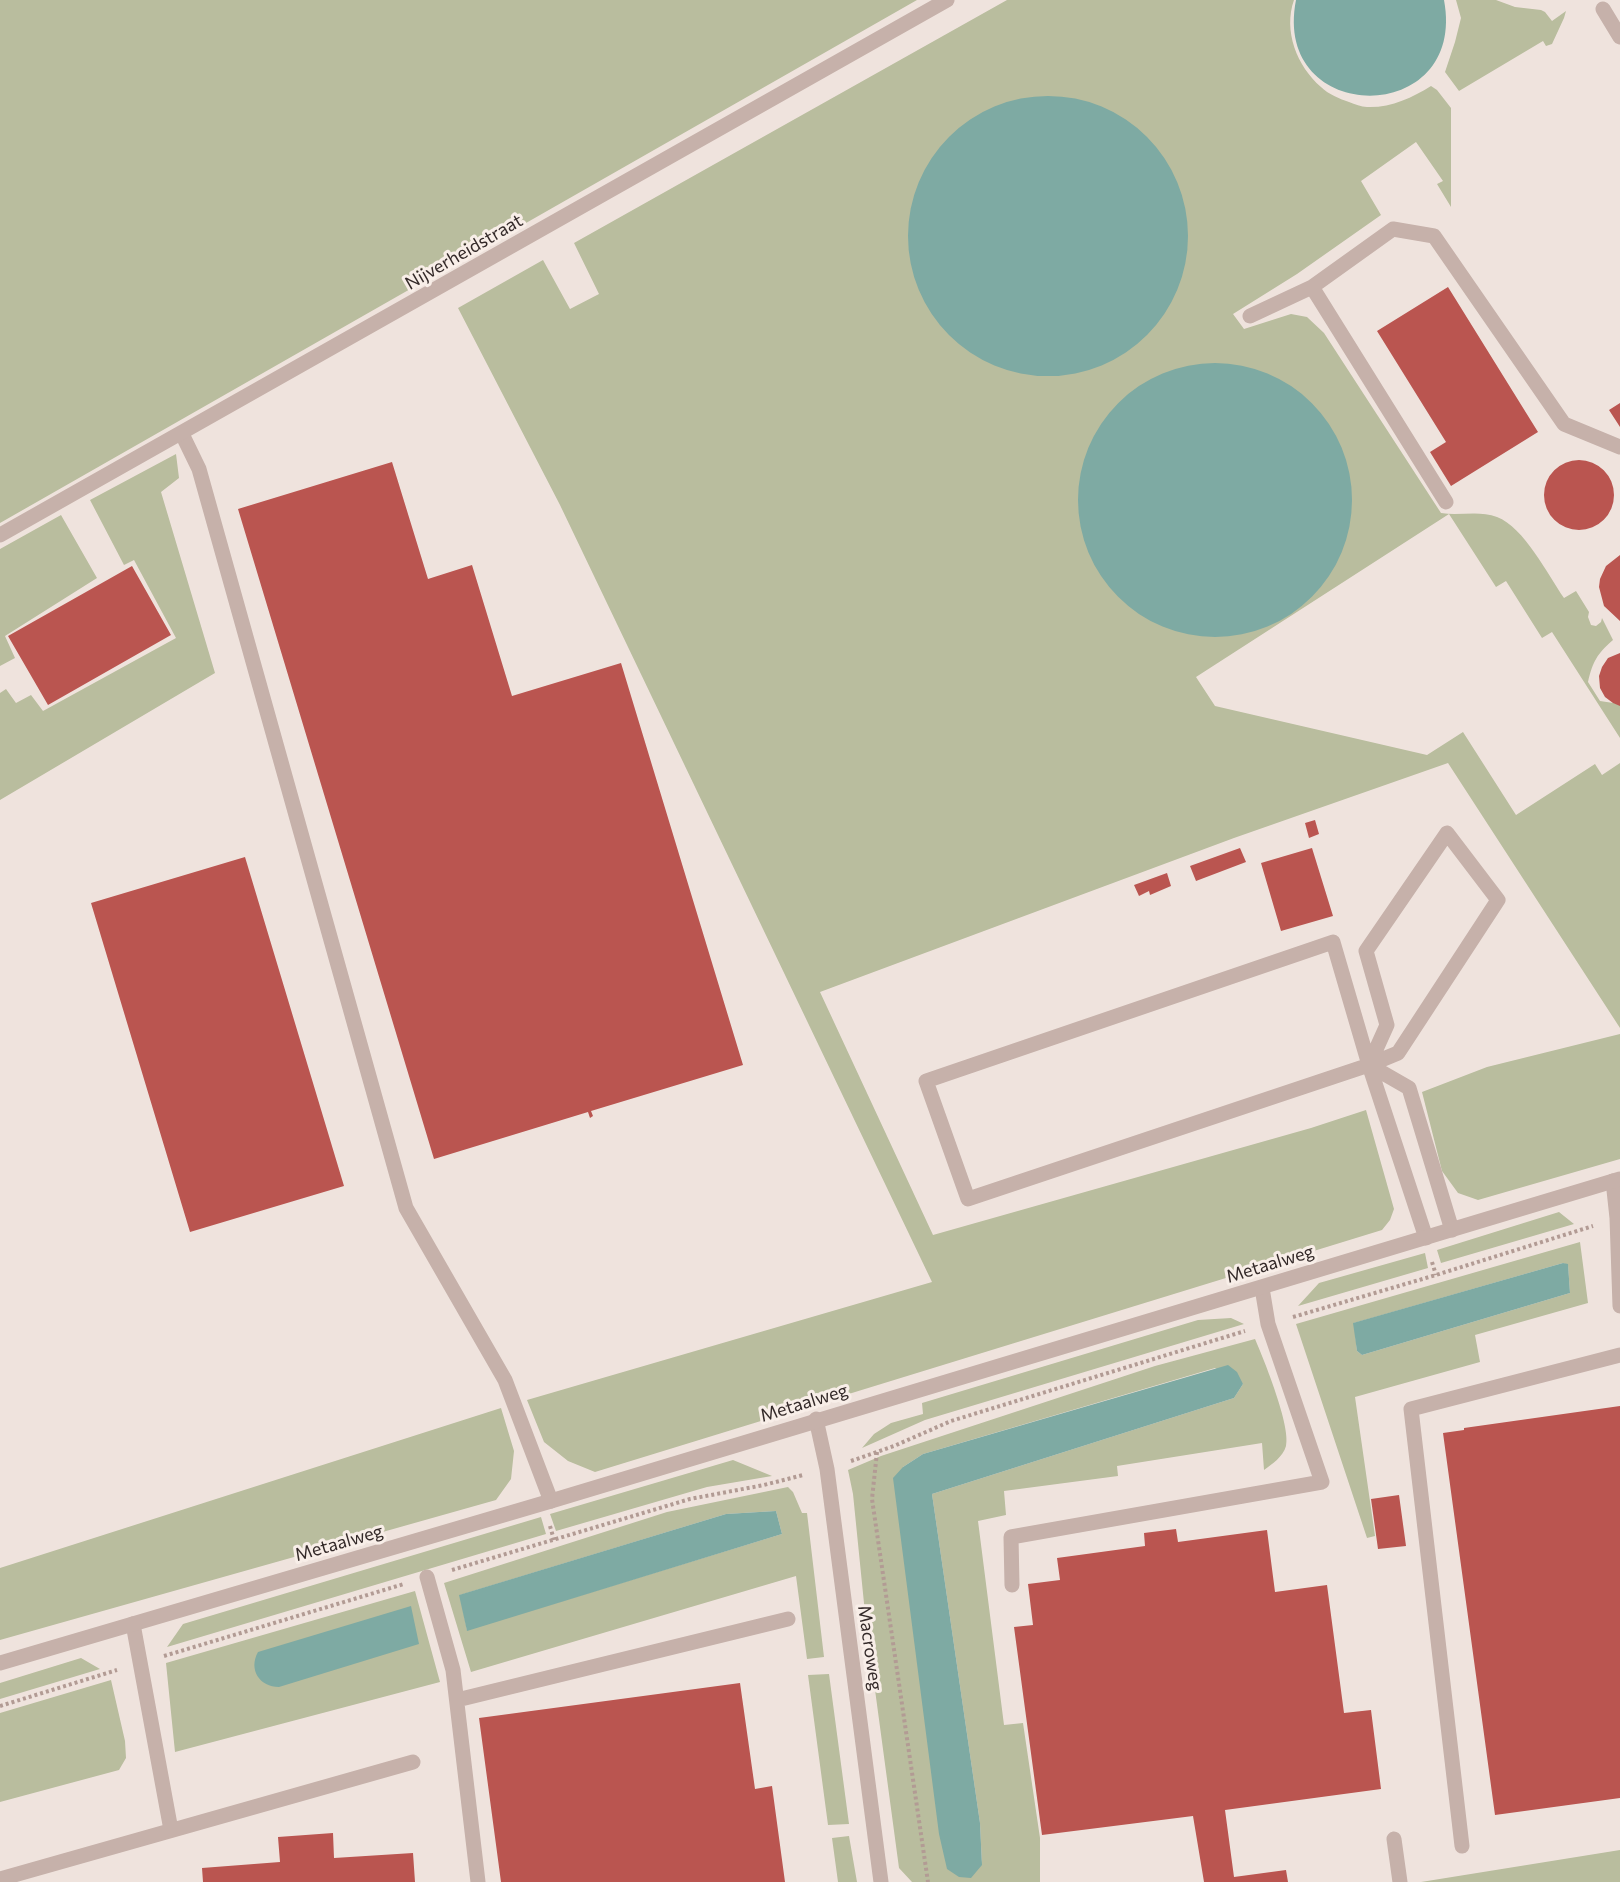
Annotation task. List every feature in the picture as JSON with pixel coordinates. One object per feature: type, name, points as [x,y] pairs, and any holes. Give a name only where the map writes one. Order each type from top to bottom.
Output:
[{"type":"street","name":"Nijverheidstraat","points":[[0,535],[947,0]]},
{"type":"street","points":[[1603,9],[1620,37]]},
{"type":"street","points":[[1250,316],[1312,287],[1393,229],[1434,236],[1564,424],[1620,447]]},
{"type":"street","points":[[1312,287],[1446,502]]},
{"type":"street","points":[[182,434],[199,469],[406,1208],[505,1380],[551,1501]]},
{"type":"street","points":[[1369,1065],[1387,1025],[1366,951],[1447,833],[1498,900],[1398,1053],[1369,1065],[968,1199],[926,1081],[1333,942],[1369,1065],[1426,1238]]},
{"type":"street","points":[[1369,1065],[1409,1088],[1452,1230]]},
{"type":"street","points":[[1616,1180],[1620,1306]]},
{"type":"street","name":"Metaalweg","points":[[0,1664],[551,1501],[816,1419],[1262,1288],[1616,1180]]},
{"type":"street","points":[[1012,1585],[1011,1537],[1322,1482],[1268,1324],[1262,1288]]},
{"type":"street","points":[[1462,1846],[1411,1409],[1620,1355]]},
{"type":"street","name":"Macroweg","points":[[816,1419],[826,1469],[882,1882]]},
{"type":"street","points":[[427,1577],[453,1670],[478,1882]]},
{"type":"street","points":[[456,1700],[788,1619]]},
{"type":"street","points":[[133,1624],[171,1830]]},
{"type":"street","points":[[0,1879],[412,1762]]},
{"type":"street","points":[[1394,1839],[1400,1882]]},
{"type":"path","points":[[878,1451],[872,1499],[928,1882]]},
{"type":"green space","points":[[0,0],[917,0],[0,523]]},
{"type":"green space","points":[[1007,0],[1294,0],[1290,24],[1294,47],[1312,79],[1327,92],[1358,105],[1376,107],[1400,101],[1431,86],[1451,108],[1451,207],[1437,184],[1443,181],[1416,142],[1361,181],[1381,215],[1297,274],[1233,314],[1244,329],[1291,314],[1307,317],[1324,333],[1441,513],[1483,514],[1507,522],[1526,541],[1564,598],[1576,591],[1589,612],[1591,625],[1596,626],[1602,618],[1613,640],[1596,658],[1588,682],[1600,701],[1620,704],[1620,738],[1552,632],[1542,638],[1506,581],[1496,587],[1449,514],[1196,677],[1215,706],[1427,755],[1463,732],[1516,815],[1595,764],[1602,775],[1620,763],[1620,1028],[1448,763],[1234,838],[820,992],[933,1235],[1311,1128],[1366,1110],[1394,1209],[1390,1220],[1382,1230],[595,1472],[568,1461],[544,1442],[527,1400],[932,1282],[560,505],[458,308],[543,260],[570,309],[599,294],[574,243]]},
{"type":"green space","points":[[1456,0],[1496,0],[1515,7],[1541,10],[1552,21],[1566,11],[1552,44],[1546,46],[1543,41],[1459,91],[1445,72],[1461,18]]},
{"type":"green space","points":[[176,454],[179,478],[161,492],[215,673],[0,800],[0,693],[6,689],[16,703],[31,695],[43,711],[176,638],[134,560],[124,565],[90,500]]},
{"type":"green space","points":[[61,515],[97,578],[5,636],[15,658],[0,666],[0,549]]},
{"type":"green space","points":[[1620,1034],[1620,1159],[1478,1200],[1458,1193],[1442,1171],[1422,1092],[1487,1067]]},
{"type":"green space","points":[[1559,1212],[1574,1224],[1441,1263],[1437,1250]]},
{"type":"green space","points":[[1580,1242],[1588,1303],[1475,1335],[1480,1362],[1355,1397],[1375,1536],[1367,1538],[1296,1324]],"holes":[[[1563,1263],[1568,1265],[1570,1293],[1362,1355],[1357,1351],[1354,1323]]]},
{"type":"green space","points":[[1425,1253],[1428,1268],[1298,1306],[1319,1283]]},
{"type":"green space","points":[[1231,1318],[1244,1324],[925,1420],[862,1448],[874,1434],[891,1423],[923,1414],[922,1403],[1198,1320]]},
{"type":"green space","points":[[1255,1339],[1281,1409],[1285,1424],[1285,1450],[1264,1470],[1262,1443],[1117,1466],[1118,1476],[1004,1491],[1006,1515],[978,1521],[1004,1725],[1023,1723],[1040,1838],[1040,1882],[912,1882],[899,1868],[866,1623],[853,1494],[848,1470],[881,1456],[1155,1366]],"holes":[[[1215,1368],[1243,1384],[1234,1398],[932,1494],[980,1823],[982,1865],[903,1467],[923,1454]]]},
{"type":"green space","points":[[501,1408],[514,1451],[511,1479],[496,1500],[0,1640],[0,1568]]},
{"type":"green space","points":[[733,1460],[772,1476],[707,1487],[556,1531],[550,1514]]},
{"type":"green space","points":[[788,1487],[793,1492],[802,1513],[807,1513],[824,1657],[807,1659],[796,1576],[471,1672],[444,1583],[667,1512]],"holes":[[[776,1511],[782,1534],[467,1630],[460,1595],[726,1514]]]},
{"type":"green space","points":[[541,1517],[546,1534],[167,1647],[183,1624]]},
{"type":"green space","points":[[415,1591],[440,1682],[175,1752],[166,1663]]},
{"type":"green space","points":[[81,1658],[100,1669],[0,1699],[0,1683]]},
{"type":"green space","points":[[829,1674],[849,1824],[828,1825],[808,1675]]},
{"type":"green space","points":[[111,1680],[125,1741],[126,1758],[119,1770],[0,1802],[0,1713]]},
{"type":"green space","points":[[849,1836],[857,1882],[838,1882],[832,1838]]},
{"type":"green space","points":[[1620,1850],[1620,1882],[1421,1882]]},
{"type":"water","points":[[1296,0],[1444,0],[1444,42],[1427,72],[1401,90],[1370,96],[1338,90],[1312,72],[1296,42]]},
{"type":"water","points":[[1034,96],[1062,96],[1102,106],[1114,112],[1137,127],[1157,147],[1178,182],[1186,209],[1188,236],[1186,263],[1178,290],[1157,325],[1137,345],[1114,360],[1089,370],[1062,376],[1034,376],[994,366],[982,360],[959,345],[939,325],[924,302],[914,277],[908,250],[908,222],[918,182],[924,170],[939,147],[959,127],[982,112],[1007,102]]},
{"type":"water","points":[[1215,363],[1255,369],[1291,386],[1312,403],[1329,424],[1346,460],[1352,500],[1346,540],[1329,576],[1312,597],[1291,614],[1255,631],[1215,637],[1175,631],[1139,614],[1118,597],[1101,576],[1084,540],[1078,500],[1084,460],[1101,424],[1118,403],[1139,386],[1175,369]]},
{"type":"water","points":[[1563,1263],[1568,1264],[1570,1293],[1362,1355],[1357,1351],[1353,1323]]},
{"type":"water","points":[[1228,1365],[1237,1372],[1243,1384],[1234,1398],[932,1494],[980,1823],[982,1865],[971,1878],[959,1877],[947,1869],[939,1834],[893,1478],[903,1467],[923,1454]]},
{"type":"water","points":[[776,1511],[782,1534],[467,1631],[459,1595],[726,1514]]},
{"type":"water","points":[[411,1606],[419,1644],[279,1687],[261,1681],[255,1671],[254,1665],[258,1652]]},
{"type":"building","points":[[1448,287],[1538,432],[1451,486],[1430,452],[1446,442],[1377,331]]},
{"type":"building","points":[[1620,403],[1620,427],[1609,410]]},
{"type":"building","points":[[1586,460],[1599,466],[1608,475],[1612,481],[1614,495],[1612,509],[1604,520],[1593,528],[1572,530],[1554,520],[1546,509],[1544,488],[1554,470],[1565,462]]},
{"type":"building","points":[[392,462],[428,579],[472,565],[512,696],[621,663],[743,1065],[591,1111],[593,1116],[590,1118],[588,1112],[434,1159],[238,509]]},
{"type":"building","points":[[1620,555],[1620,621],[1604,606],[1599,587],[1606,566]]},
{"type":"building","points":[[132,566],[171,635],[48,705],[8,636]]},
{"type":"building","points":[[1620,653],[1620,706],[1605,697],[1600,688],[1599,676],[1608,658]]},
{"type":"building","points":[[1315,820],[1319,834],[1309,838],[1305,823]]},
{"type":"building","points":[[1240,848],[1246,862],[1196,881],[1190,866]]},
{"type":"building","points":[[1312,848],[1333,916],[1281,931],[1261,863]]},
{"type":"building","points":[[245,857],[344,1186],[190,1232],[91,903]]},
{"type":"building","points":[[1167,873],[1171,886],[1150,895],[1149,891],[1139,896],[1134,885]]},
{"type":"building","points":[[1620,1406],[1620,1798],[1495,1815],[1443,1433]]},
{"type":"building","points":[[1399,1495],[1406,1546],[1378,1549],[1371,1499]]},
{"type":"building","points":[[1176,1529],[1178,1542],[1267,1530],[1275,1592],[1327,1585],[1344,1713],[1371,1710],[1381,1789],[1225,1810],[1234,1877],[1286,1870],[1288,1882],[1204,1882],[1193,1816],[1042,1835],[1014,1627],[1033,1625],[1028,1584],[1060,1580],[1057,1558],[1145,1546],[1144,1533]]},
{"type":"building","points":[[740,1683],[755,1789],[772,1786],[785,1882],[501,1882],[479,1718]]},
{"type":"building","points":[[333,1833],[334,1858],[413,1853],[415,1882],[203,1882],[202,1868],[280,1862],[278,1837]]}]
